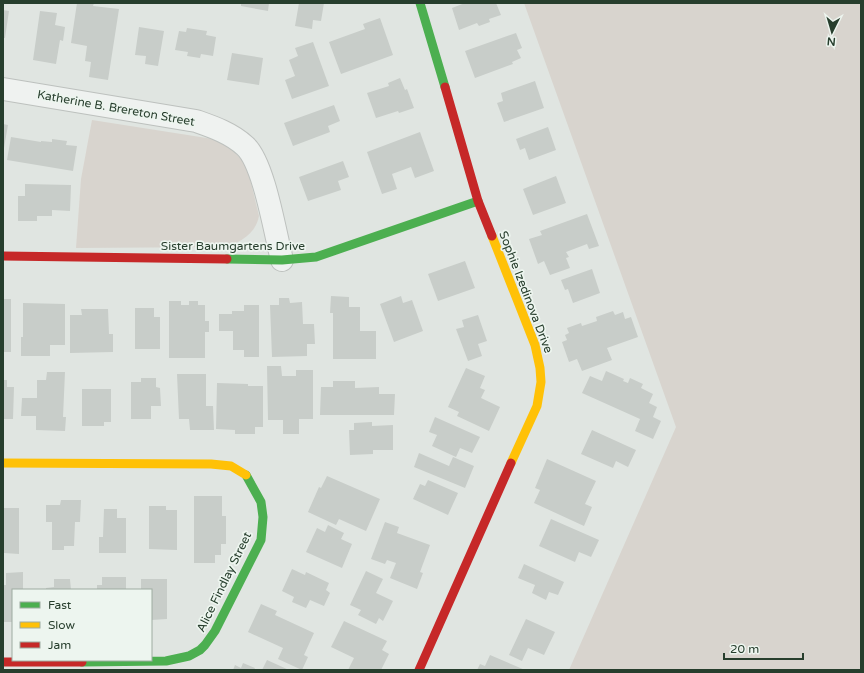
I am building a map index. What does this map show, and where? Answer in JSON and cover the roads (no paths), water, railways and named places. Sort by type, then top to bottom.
[{"type":"street","name":"Sophie Izedinova Drive","points":[[419,670],[537,406],[542,378],[535,345],[478,201],[420,3]]},
{"type":"street","name":"Katherine B. Brereton Street","points":[[3,88],[196,121],[222,130],[246,146],[261,172],[282,260]]},
{"type":"street","name":"Sister Baumgartens Drive","points":[[3,256],[282,260],[316,257],[478,201]]},
{"type":"street","name":"Alice Findlay Street","points":[[3,463],[211,464],[231,466],[246,475],[254,488],[261,502],[263,518],[261,540],[216,632],[206,645],[198,652],[184,658],[166,661],[3,662]]}]
